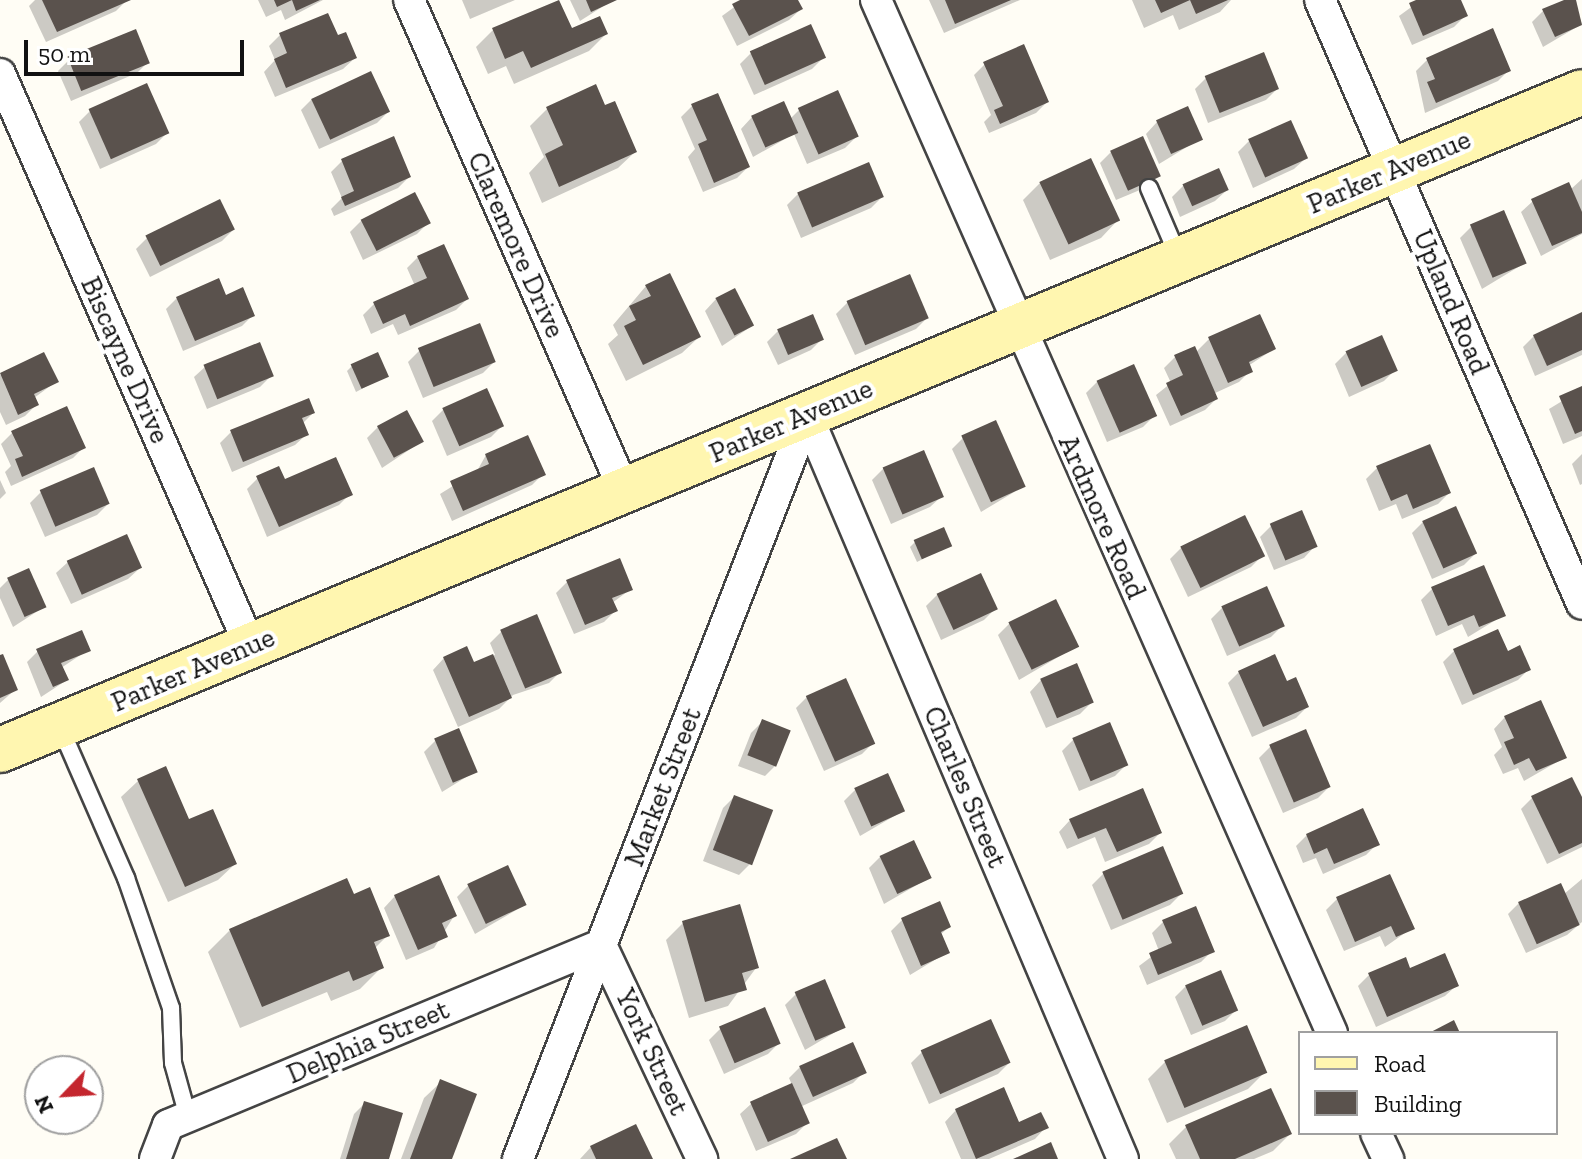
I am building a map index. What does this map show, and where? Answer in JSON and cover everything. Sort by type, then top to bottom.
[{"type":"street","name":"Claremore Drive","points":[[409,0],[624,490]]},
{"type":"street","name":"Ardmore Road","points":[[876,0],[1017,327],[1331,1031]]},
{"type":"street","name":"Upland Road","points":[[1320,0],[1582,604]]},
{"type":"street","name":"Biscayne Drive","points":[[0,74],[250,646]]},
{"type":"street","name":"Parker Avenue","points":[[0,750],[1582,92]]},
{"type":"street","name":"Market Street","points":[[518,1159],[807,415]]},
{"type":"street","name":"Charles Street","points":[[807,415],[1123,1159]]},
{"type":"street","name":"Delphia Street","points":[[155,1159],[168,1125],[601,945]]},
{"type":"street","name":"York Street","points":[[601,945],[702,1159]]},
{"type":"street","points":[[1377,1135],[1388,1159]]},
{"type":"lane","points":[[1149,188],[1180,259]]},
{"type":"lane","points":[[59,726],[126,878],[171,1008],[173,1063],[188,1117]]},
{"type":"building","points":[[42,0],[131,0],[57,32]]},
{"type":"building","points":[[274,0],[292,0],[277,7]]},
{"type":"building","points":[[292,0],[320,0],[296,11]]},
{"type":"building","points":[[559,0],[572,28],[600,16],[608,34],[531,68],[523,51],[505,59],[492,28]]},
{"type":"building","points":[[586,0],[617,0],[591,12]]},
{"type":"building","points":[[740,0],[798,0],[803,9],[749,36],[732,4]]},
{"type":"building","points":[[945,0],[1011,0],[955,24]]},
{"type":"building","points":[[1155,0],[1190,0],[1161,13]]},
{"type":"building","points":[[1190,0],[1228,0],[1196,14]]},
{"type":"building","points":[[1416,0],[1461,0],[1468,16],[1423,36],[1409,3]]},
{"type":"building","points":[[1564,0],[1576,0],[1582,25],[1555,37],[1542,9]]},
{"type":"building","points":[[328,13],[338,35],[346,32],[357,58],[286,88],[274,59],[287,53],[279,33]]},
{"type":"building","points":[[811,24],[826,58],[765,85],[750,51]]},
{"type":"building","points":[[1493,28],[1511,71],[1436,103],[1427,82],[1435,79],[1426,58]]},
{"type":"building","points":[[136,29],[150,63],[81,91],[67,57]]},
{"type":"building","points":[[1024,44],[1049,102],[1000,124],[994,110],[1003,106],[983,62]]},
{"type":"building","points":[[1264,52],[1279,89],[1220,113],[1205,76]]},
{"type":"building","points":[[371,71],[390,112],[330,140],[311,99]]},
{"type":"building","points":[[147,83],[169,133],[111,159],[89,109]]},
{"type":"building","points":[[596,84],[605,105],[615,101],[637,152],[559,187],[545,154],[563,145],[546,107]]},
{"type":"building","points":[[838,90],[859,137],[819,154],[798,108]]},
{"type":"building","points":[[718,93],[750,167],[714,183],[698,144],[707,140],[691,104]]},
{"type":"building","points":[[784,101],[798,133],[765,148],[751,116]]},
{"type":"building","points":[[1188,106],[1203,140],[1171,154],[1156,120]]},
{"type":"building","points":[[1291,120],[1308,158],[1265,177],[1248,139]]},
{"type":"building","points":[[394,136],[411,177],[345,206],[341,197],[354,191],[341,159]]},
{"type":"building","points":[[1143,136],[1161,176],[1128,191],[1110,151]]},
{"type":"building","points":[[1091,158],[1120,221],[1069,245],[1039,182]]},
{"type":"building","points":[[869,162],[884,197],[812,227],[797,192]]},
{"type":"building","points":[[1219,168],[1229,190],[1192,206],[1182,184]]},
{"type":"building","points":[[1569,182],[1582,212],[1582,233],[1552,246],[1531,199]]},
{"type":"building","points":[[415,192],[431,223],[377,251],[361,220]]},
{"type":"building","points":[[220,199],[235,230],[160,266],[145,235]]},
{"type":"building","points":[[1504,210],[1527,263],[1493,278],[1470,224]]},
{"type":"building","points":[[444,244],[469,299],[410,326],[405,314],[383,324],[373,302],[427,278],[417,256]]},
{"type":"building","points":[[670,273],[701,337],[643,365],[624,326],[636,320],[629,306],[651,296],[645,285]]},
{"type":"building","points":[[910,274],[929,318],[865,345],[846,301]]},
{"type":"building","points":[[219,278],[226,295],[243,287],[255,316],[195,341],[176,297]]},
{"type":"building","points":[[735,288],[754,325],[734,335],[715,298]]},
{"type":"building","points":[[1582,312],[1582,350],[1547,366],[1533,335]]},
{"type":"building","points":[[813,314],[824,340],[788,355],[777,329]]},
{"type":"building","points":[[1260,314],[1276,349],[1249,362],[1253,372],[1228,383],[1208,337]]},
{"type":"building","points":[[480,323],[496,362],[434,387],[418,348]]},
{"type":"building","points":[[1382,335],[1398,371],[1361,387],[1345,351]]},
{"type":"building","points":[[260,342],[274,376],[217,399],[203,365]]},
{"type":"building","points":[[1195,346],[1218,399],[1181,416],[1166,383],[1183,375],[1174,355]]},
{"type":"building","points":[[44,352],[59,382],[34,394],[39,405],[18,415],[0,373]]},
{"type":"building","points":[[378,352],[389,377],[362,389],[351,364]]},
{"type":"building","points":[[1134,364],[1157,416],[1120,433],[1097,381]]},
{"type":"building","points":[[1582,386],[1582,431],[1575,434],[1559,396]]},
{"type":"building","points":[[487,388],[504,426],[459,446],[442,408]]},
{"type":"building","points":[[309,398],[315,413],[302,418],[309,435],[243,462],[230,430]]},
{"type":"building","points":[[67,406],[86,448],[22,477],[15,459],[23,456],[11,431]]},
{"type":"building","points":[[407,410],[424,442],[394,458],[377,426]]},
{"type":"building","points":[[996,420],[1026,487],[991,502],[961,435]]},
{"type":"building","points":[[528,435],[546,475],[463,511],[450,481],[489,464],[485,454]]},
{"type":"building","points":[[1430,444],[1451,493],[1413,509],[1407,494],[1391,501],[1376,466]]},
{"type":"building","points":[[924,450],[944,497],[903,515],[883,468]]},
{"type":"building","points":[[336,457],[353,495],[279,527],[256,476],[279,466],[285,479]]},
{"type":"building","points":[[94,467],[110,504],[55,527],[40,490]]},
{"type":"building","points":[[1456,506],[1477,554],[1443,569],[1422,521]]},
{"type":"building","points":[[1302,510],[1318,547],[1285,560],[1270,524]]},
{"type":"building","points":[[1245,515],[1265,556],[1200,588],[1180,547]]},
{"type":"building","points":[[944,527],[952,546],[922,559],[914,540]]},
{"type":"building","points":[[127,534],[142,568],[82,595],[67,561]]},
{"type":"building","points":[[620,558],[633,590],[612,598],[618,611],[585,625],[566,580]]},
{"type":"building","points":[[1484,565],[1506,616],[1479,627],[1474,615],[1448,626],[1431,587]]},
{"type":"building","points":[[29,568],[46,607],[25,617],[7,578]]},
{"type":"building","points":[[981,573],[998,609],[953,630],[937,594]]},
{"type":"building","points":[[1267,586],[1285,626],[1239,647],[1221,606]]},
{"type":"building","points":[[1056,599],[1079,647],[1032,670],[1008,622]]},
{"type":"building","points":[[537,614],[562,673],[525,689],[500,630]]},
{"type":"building","points":[[1498,629],[1508,651],[1520,645],[1531,670],[1473,695],[1453,649]]},
{"type":"building","points":[[82,630],[91,651],[61,663],[69,680],[53,687],[36,649]]},
{"type":"building","points":[[467,646],[474,662],[493,654],[512,698],[469,717],[443,657]]},
{"type":"building","points":[[3,654],[18,690],[0,698],[0,655]]},
{"type":"building","points":[[1275,654],[1287,681],[1296,677],[1309,707],[1263,727],[1238,671]]},
{"type":"building","points":[[1077,663],[1094,703],[1057,718],[1040,679]]},
{"type":"building","points":[[846,678],[875,744],[835,762],[806,696]]},
{"type":"building","points":[[1541,700],[1567,758],[1536,771],[1529,758],[1514,765],[1504,742],[1514,738],[1504,716]]},
{"type":"building","points":[[762,719],[791,731],[776,767],[747,755]]},
{"type":"building","points":[[1110,722],[1128,765],[1091,781],[1072,738]]},
{"type":"building","points":[[459,728],[478,772],[453,783],[434,739]]},
{"type":"building","points":[[1306,729],[1331,787],[1294,803],[1269,745]]},
{"type":"building","points":[[166,766],[189,819],[213,809],[237,864],[185,887],[137,779]]},
{"type":"building","points":[[888,773],[905,811],[871,826],[854,788]]},
{"type":"building","points":[[1572,777],[1582,797],[1582,843],[1559,854],[1531,796]]},
{"type":"building","points":[[1143,788],[1162,833],[1117,852],[1106,828],[1078,839],[1069,819]]},
{"type":"building","points":[[734,795],[773,810],[752,865],[713,850]]},
{"type":"building","points":[[1363,808],[1380,845],[1334,864],[1327,848],[1314,854],[1306,834]]},
{"type":"building","points":[[914,840],[932,878],[897,894],[880,856]]},
{"type":"building","points":[[1163,846],[1183,894],[1123,920],[1102,872]]},
{"type":"building","points":[[508,865],[527,905],[486,924],[467,884]]},
{"type":"building","points":[[1390,874],[1415,929],[1396,937],[1391,926],[1355,942],[1336,897]]},
{"type":"building","points":[[439,875],[457,916],[442,923],[448,937],[418,950],[394,895]]},
{"type":"building","points":[[347,878],[354,894],[370,887],[390,936],[374,942],[384,968],[353,981],[349,971],[262,1007],[229,929]]},
{"type":"building","points":[[1561,883],[1580,925],[1537,944],[1518,902]]},
{"type":"building","points":[[940,901],[951,927],[941,932],[950,953],[921,966],[901,918]]},
{"type":"building","points":[[740,904],[759,968],[742,973],[747,990],[705,1002],[682,921]]},
{"type":"building","points":[[1196,906],[1215,952],[1158,975],[1149,953],[1172,943],[1162,920]]},
{"type":"building","points":[[1445,953],[1459,986],[1387,1017],[1368,973],[1406,957],[1410,968]]},
{"type":"building","points":[[1221,970],[1238,1011],[1202,1026],[1185,985]]},
{"type":"building","points":[[825,979],[846,1028],[815,1041],[795,992]]},
{"type":"building","points":[[765,1007],[781,1044],[735,1063],[719,1027]]},
{"type":"building","points":[[991,1019],[1011,1063],[940,1094],[921,1050]]},
{"type":"building","points":[[1454,1020],[1459,1031],[1433,1031]]},
{"type":"building","points":[[1247,1025],[1267,1073],[1184,1108],[1164,1060]]},
{"type":"building","points":[[853,1042],[867,1073],[813,1097],[799,1066]]},
{"type":"building","points":[[440,1079],[477,1094],[452,1159],[410,1159]]},
{"type":"building","points":[[792,1083],[810,1123],[768,1142],[750,1102]]},
{"type":"building","points":[[1004,1087],[1019,1122],[1041,1112],[1049,1128],[976,1159],[955,1109]]},
{"type":"building","points":[[1271,1088],[1292,1134],[1235,1159],[1200,1159],[1185,1125]]},
{"type":"building","points":[[364,1101],[403,1113],[389,1159],[346,1159]]},
{"type":"building","points":[[636,1124],[653,1159],[596,1159],[590,1146]]},
{"type":"building","points":[[837,1138],[847,1159],[790,1159]]},
{"type":"building","points":[[1051,1142],[1058,1159],[1013,1159]]}]
